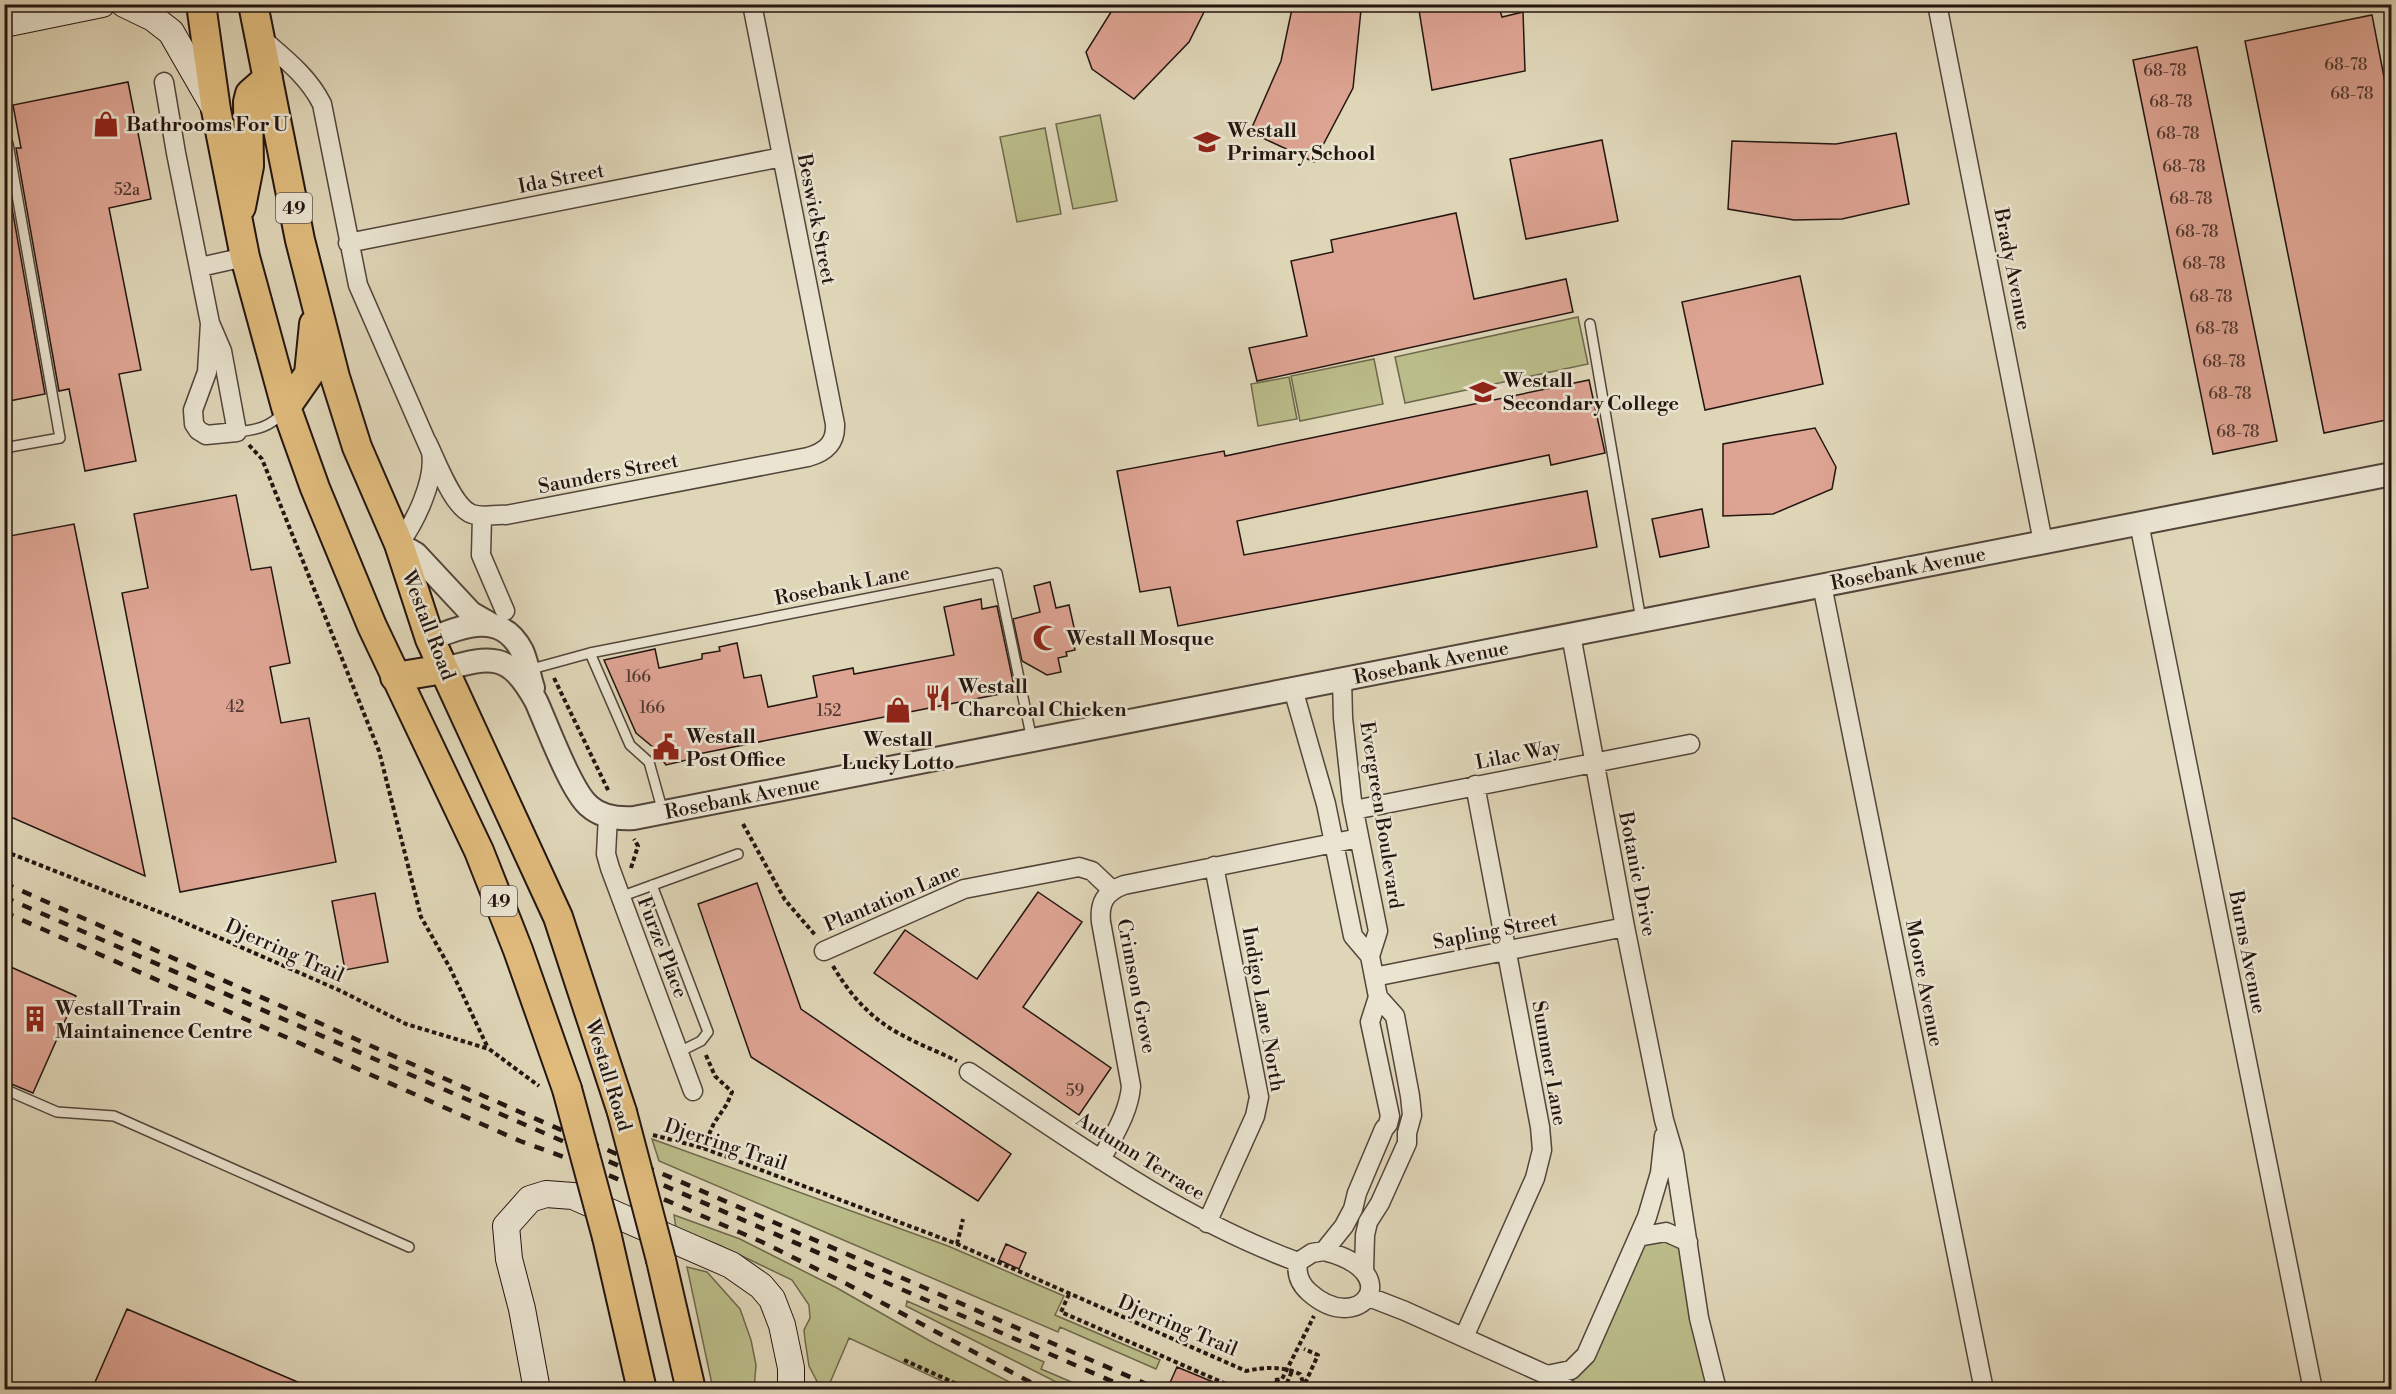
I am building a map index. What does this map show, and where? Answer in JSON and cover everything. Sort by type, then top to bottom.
[{"type":"main road","points":[[4,24],[102,4]]},
{"type":"main road","points":[[123,4],[153,18],[171,32],[216,110]]},
{"type":"main road","name":"49","points":[[201,4],[216,110],[245,257],[286,407],[336,543],[395,677],[479,851],[518,950],[554,1088],[607,1237],[642,1389]]},
{"type":"main road","name":"Westall Road","points":[[253,4],[300,240],[316,305],[357,447],[399,544],[430,639],[558,917],[622,1112],[661,1260],[691,1389]]},
{"type":"main road","points":[[238,221],[249,166],[248,102],[250,94],[268,78]]},
{"type":"main road","points":[[286,407],[309,374],[316,305]]},
{"type":"main road","points":[[395,677],[430,639]]},
{"type":"main road","points":[[395,677],[444,669]]},
{"type":"main road","points":[[537,1389],[522,1309],[509,1259],[506,1226],[530,1198],[546,1194],[573,1196],[715,1256],[761,1286],[772,1299],[782,1325],[791,1368],[791,1389]]},
{"type":"street","name":"Beswick Street","points":[[752,4],[835,424],[832,442]]},
{"type":"street","name":"Brady Avenue","points":[[1937,4],[2043,542]]},
{"type":"street","points":[[260,38],[304,76],[322,104],[358,285],[427,441],[457,502],[467,512],[489,515],[481,555],[500,619],[506,633],[515,641],[523,655],[536,701]]},
{"type":"street","points":[[164,82],[210,323],[209,360],[193,410],[194,424],[206,435],[237,432],[222,351],[210,323]]},
{"type":"street","name":"Ida Street","points":[[348,243],[782,157]]},
{"type":"street","points":[[200,267],[245,257]]},
{"type":"street","points":[[427,441],[432,462],[430,479],[414,518],[399,544],[416,554],[471,613],[500,619]]},
{"type":"street","name":"Saunders Street","points":[[489,515],[506,515],[808,457],[822,452],[832,442]]},
{"type":"street","name":"Rosebank Avenue","points":[[608,816],[626,819],[663,812],[2391,474]]},
{"type":"street","name":"Burns Avenue","points":[[2139,523],[2313,1389]]},
{"type":"street","name":"Moore Avenue","points":[[1822,585],[1984,1389]]},
{"type":"street","points":[[430,639],[470,625],[500,619]]},
{"type":"street","name":"Botanic Drive","points":[[1571,635],[1625,927],[1664,1120],[1674,1154],[1699,1318],[1717,1389]]},
{"type":"street","points":[[444,669],[481,659],[497,661],[522,678],[536,701],[580,795],[595,811],[608,816]]},
{"type":"street","name":"Evergreen Boulevard","points":[[1324,1251],[1344,1226],[1353,1209],[1357,1193],[1389,1121],[1370,1022],[1378,997],[1370,956],[1378,931],[1354,810],[1343,718],[1342,680]]},
{"type":"street","name":"Evergreen Boulevard","points":[[1293,689],[1335,843],[1353,936],[1370,956]]},
{"type":"street","name":"Lilac Way","points":[[1354,810],[1690,744]]},
{"type":"street","name":"Summer Lane","points":[[1464,1336],[1535,1178],[1542,1150],[1540,1128],[1475,785]]},
{"type":"street","name":"Furze Place","points":[[608,816],[607,861],[693,1091]]},
{"type":"street","points":[[1112,890],[1124,885],[1214,866],[1359,838]]},
{"type":"street","name":"Indigo Lane North","points":[[1207,1223],[1256,1116],[1259,1097],[1214,866]]},
{"type":"street","name":"Plantation Lane","points":[[824,951],[976,885],[1078,867],[1092,872],[1112,890]]},
{"type":"street","name":"Crimson Grove","points":[[1101,1160],[1128,1106],[1131,1086],[1101,922],[1102,904],[1112,890]]},
{"type":"street","name":"Sapling Street","points":[[1374,977],[1625,927]]},
{"type":"street","name":"Evergreen Boulevard","points":[[1364,1271],[1365,1235],[1368,1222],[1380,1203],[1407,1143],[1412,1115],[1395,1016],[1378,997]]},
{"type":"street","name":"Autumn Terrace","points":[[969,1072],[1101,1160],[1207,1223],[1259,1248],[1298,1262]]},
{"type":"street","name":"Botanic Drive","points":[[1547,1375],[1571,1370],[1582,1361],[1647,1217],[1660,1173],[1664,1120]]},
{"type":"street","points":[[1638,1237],[1666,1233],[1688,1242]]},
{"type":"street","points":[[1324,1251],[1343,1256],[1364,1271],[1371,1288],[1369,1298],[1356,1306],[1345,1308],[1322,1301],[1299,1280],[1298,1262],[1312,1252],[1324,1251]]},
{"type":"street","points":[[1369,1298],[1464,1336],[1547,1375],[1569,1389]]},
{"type":"lane","points":[[4,137],[8,144],[60,438],[4,448]]},
{"type":"lane","points":[[1590,324],[1641,620]]},
{"type":"lane","points":[[237,432],[265,427],[276,420],[286,407]]},
{"type":"lane","name":"Rosebank Lane","points":[[528,670],[590,653],[997,573],[1032,740]]},
{"type":"lane","points":[[590,653],[630,745],[649,762],[663,812]]},
{"type":"lane","points":[[620,897],[738,854]]},
{"type":"lane","points":[[652,885],[708,1032],[701,1041],[678,1052]]},
{"type":"lane","points":[[4,1089],[57,1112],[114,1116],[409,1247]]},
{"type":"path","points":[[237,432],[262,459],[379,751],[421,917],[450,968],[489,1048]]},
{"type":"path","name":"Djerring Trail","points":[[4,851],[172,917],[341,991],[406,1024],[489,1048],[554,1088]]},
{"type":"path","name":"Djerring Trail","points":[[650,1134],[703,1148],[957,1244],[1246,1371],[1263,1368],[1292,1371]]},
{"type":"path","points":[[957,1244],[963,1219]]},
{"type":"path","points":[[1069,1294],[1061,1312],[1240,1389]]},
{"type":"path","points":[[1286,1389],[1275,1380],[1282,1379],[1322,1301]]},
{"type":"path","points":[[1298,1347],[1318,1355],[1303,1389]]},
{"type":"path","points":[[904,1360],[970,1389]]},
{"type":"path","points":[[1286,1389],[1292,1371],[1300,1374],[1303,1389]]},
{"type":"path","points":[[1286,1389],[1289,1384],[1303,1389]]},
{"type":"green space","points":[[1100,115],[1117,201],[1073,209],[1056,124]]},
{"type":"green space","points":[[1045,128],[1061,214],[1017,222],[1000,137]]},
{"type":"green space","points":[[1578,317],[1588,364],[1405,403],[1395,357]]},
{"type":"green space","points":[[1374,359],[1383,404],[1300,421],[1291,376]]},
{"type":"green space","points":[[1289,377],[1297,419],[1258,426],[1251,384]]},
{"type":"green space","points":[[652,1139],[948,1246],[1064,1296],[1055,1315],[1160,1360],[1156,1369],[1060,1327],[1058,1332],[659,1161]]},
{"type":"green space","points":[[674,1215],[740,1239],[837,1288],[930,1341],[1023,1389],[954,1389],[955,1387],[849,1338],[829,1385],[839,1389],[821,1389],[809,1366],[805,1340],[804,1330],[810,1318],[809,1305],[792,1280],[719,1245],[676,1228]]},
{"type":"green space","points":[[1664,1239],[1679,1247],[1683,1252],[1712,1389],[1581,1389],[1570,1385],[1567,1377],[1642,1245]]},
{"type":"green space","points":[[687,1267],[707,1272],[740,1309],[751,1340],[756,1365],[754,1389],[713,1389]]},
{"type":"green space","points":[[907,1301],[1044,1362],[1041,1369],[1088,1389],[1070,1389],[906,1306]]},
{"type":"building","points":[[1116,4],[1208,4],[1189,42],[1134,99],[1092,69],[1086,52]]},
{"type":"building","points":[[1293,4],[1343,4],[1361,10],[1353,88],[1314,162],[1250,132],[1281,61]]},
{"type":"building","points":[[1418,4],[1498,4],[1502,17],[1523,12],[1525,71],[1432,90]]},
{"type":"building","points":[[2372,15],[2391,113],[2391,419],[2324,433],[2245,41]]},
{"type":"building","points":[[2197,47],[2277,441],[2213,454],[2133,60]]},
{"type":"building","points":[[128,82],[151,199],[109,208],[141,370],[119,374],[136,461],[85,471],[69,389],[59,391],[16,148],[21,148],[13,105]]},
{"type":"building","points":[[1896,133],[1909,204],[1842,219],[1794,220],[1728,209],[1732,141],[1836,144]]},
{"type":"building","points":[[1602,140],[1618,221],[1526,239],[1510,159]]},
{"type":"building","points":[[4,163],[45,394],[4,402]]},
{"type":"building","points":[[1456,213],[1474,299],[1566,279],[1573,312],[1257,381],[1249,348],[1307,336],[1291,261],[1333,252],[1331,240]]},
{"type":"building","points":[[1800,276],[1823,384],[1705,410],[1682,302]]},
{"type":"building","points":[[1589,380],[1605,453],[1551,465],[1549,455],[1237,521],[1244,555],[1587,491],[1597,547],[1178,626],[1170,587],[1140,592],[1117,471],[1224,451],[1225,456]]},
{"type":"building","points":[[1815,428],[1836,467],[1832,489],[1773,514],[1723,516],[1723,444]]},
{"type":"building","points":[[236,495],[251,570],[271,567],[290,663],[270,667],[281,723],[309,718],[336,862],[180,892],[122,593],[148,588],[134,514]]},
{"type":"building","points":[[1702,509],[1709,547],[1660,557],[1652,519]]},
{"type":"building","points":[[74,524],[145,876],[4,814],[4,537]]},
{"type":"building","points":[[1050,582],[1056,608],[1069,605],[1078,645],[1074,645],[1075,650],[1066,652],[1067,656],[1058,658],[1061,672],[1047,675],[1022,661],[1013,619],[1040,612],[1034,586]]},
{"type":"building","points":[[981,599],[982,609],[997,606],[1014,686],[1010,692],[698,754],[699,757],[666,765],[654,748],[636,733],[604,660],[655,649],[659,668],[702,659],[702,654],[720,651],[719,647],[737,643],[744,678],[761,675],[768,707],[817,697],[813,676],[853,668],[854,674],[954,655],[944,607]]},
{"type":"building","points":[[757,883],[801,1009],[1011,1154],[978,1201],[751,1057],[698,904]]},
{"type":"building","points":[[1038,892],[1082,922],[1023,1007],[1111,1068],[1079,1115],[874,973],[905,930],[977,979]]},
{"type":"building","points":[[375,893],[388,962],[345,970],[332,901]]},
{"type":"building","name":"Westall Train Maintainence Centre","points":[[4,964],[76,996],[33,1093],[4,1081]]},
{"type":"building","points":[[1006,1244],[1026,1253],[1019,1269],[999,1260]]},
{"type":"building","points":[[127,1309],[314,1389],[92,1389]]},
{"type":"building","points":[[1177,1367],[1230,1389],[1178,1389],[1169,1385]]},
{"type":"railway","points":[[4,883],[520,1112],[1160,1390]]},
{"type":"railway","points":[[4,897],[1132,1390]]},
{"type":"railway","points":[[4,912],[520,1141],[583,1164],[762,1242],[845,1283],[1045,1390]]},
{"type":"place","name":"Bathrooms For U","points":[[106,124]]},
{"type":"place","name":"Westall Primary School","points":[[1207,142]]},
{"type":"place","name":"Westall Secondary College","points":[[1483,392]]},
{"type":"place","name":"Westall Mosque","points":[[1046,638]]},
{"type":"place","name":"Westall Charcoal Chicken","points":[[938,698]]},
{"type":"place","name":"Westall Lucky Lotto","points":[[898,710]]},
{"type":"place","name":"Westall Post Office","points":[[666,747]]},
{"type":"place","name":"Westall Train Maintainence Centre","points":[[35,1019]]}]
